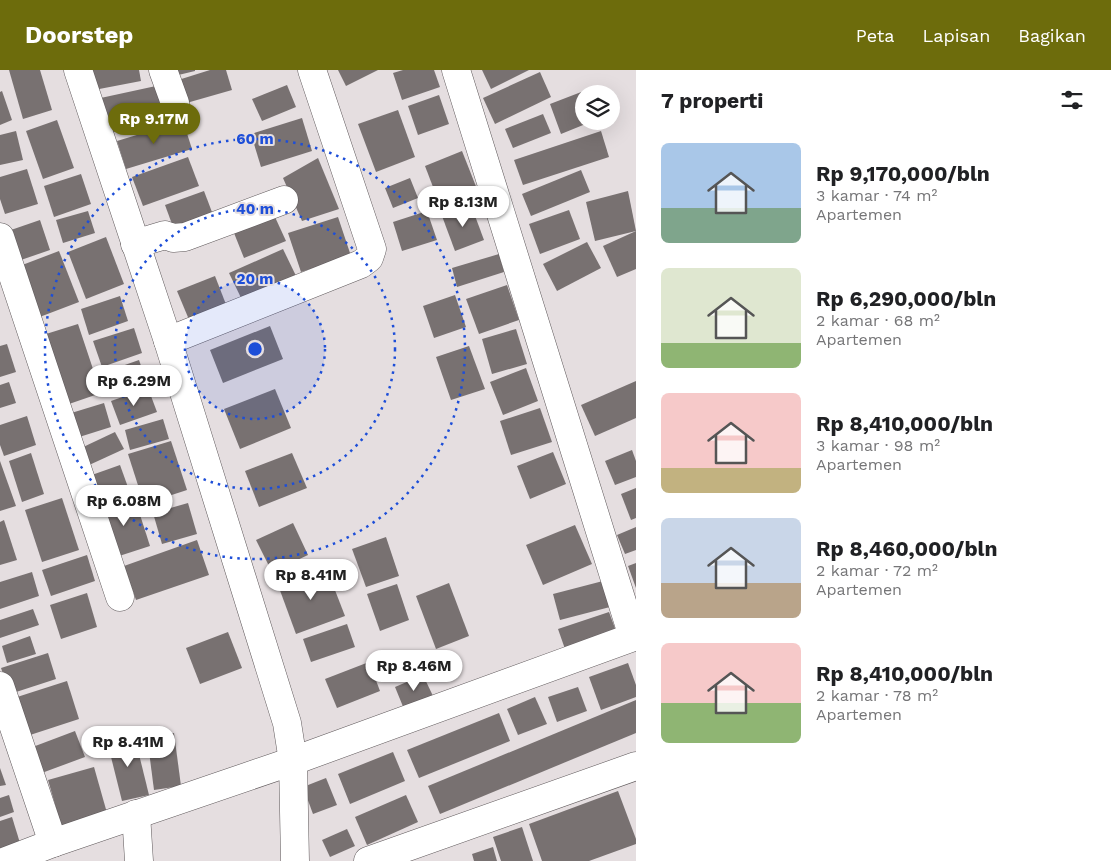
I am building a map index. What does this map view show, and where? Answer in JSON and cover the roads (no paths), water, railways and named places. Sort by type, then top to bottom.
[{"type":"street","points":[[78,70],[168,341],[287,723],[293,761],[295,861]]},
{"type":"street","points":[[163,70],[175,103]]},
{"type":"street","points":[[168,341],[361,264],[369,258],[372,249],[312,70]]},
{"type":"street","points":[[6,861],[136,814],[293,761],[634,637],[456,70]]},
{"type":"street","points":[[135,244],[165,235],[173,238],[186,237],[284,200]]},
{"type":"street","points":[[0,237],[120,597]]},
{"type":"street","points":[[0,686],[53,843]]},
{"type":"street","points":[[368,861],[636,766]]},
{"type":"street","points":[[136,814],[139,861]]}]
